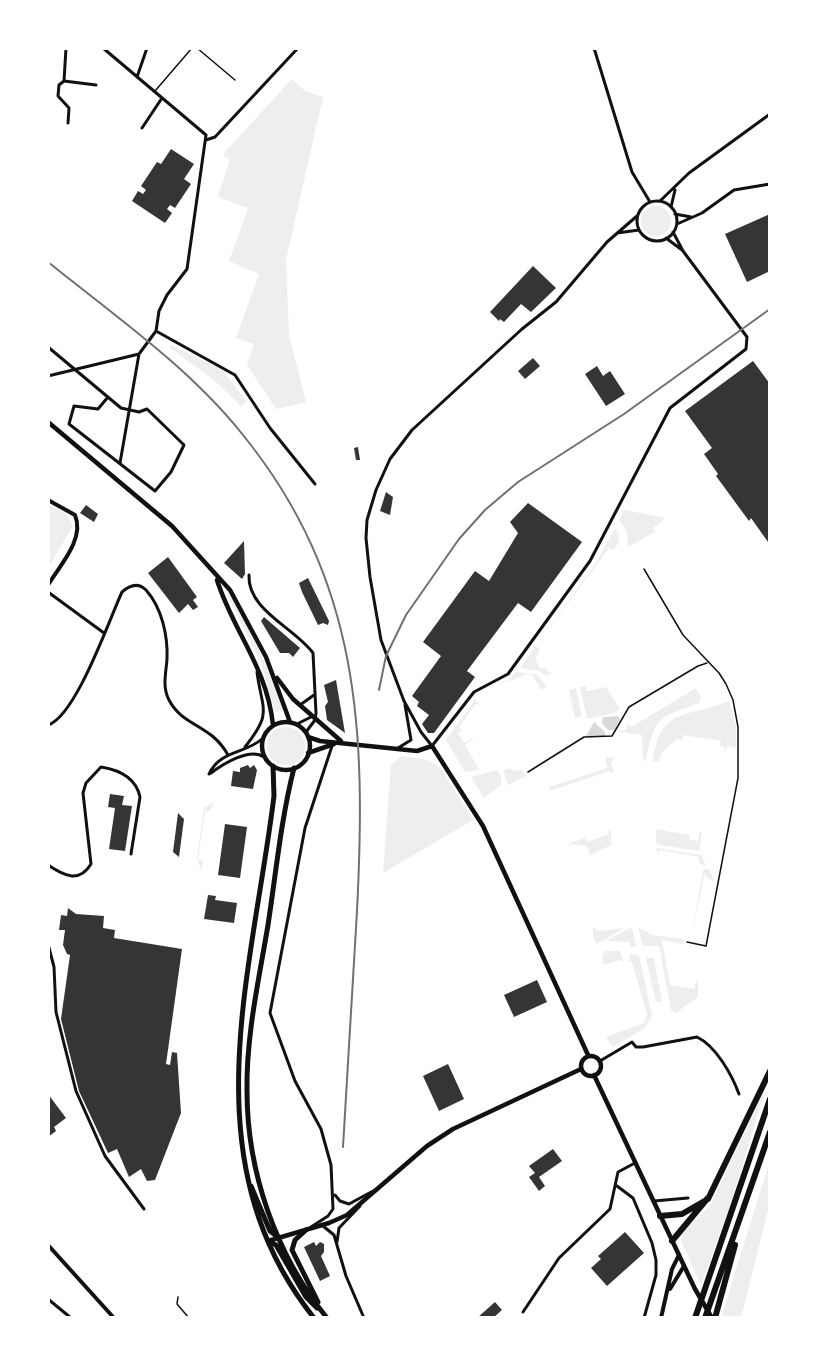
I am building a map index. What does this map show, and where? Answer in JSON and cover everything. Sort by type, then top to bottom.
[{"type":"highway","points":[[672,1241],[679,1230],[704,1207],[770,1071]]},
{"type":"highway","points":[[695,1318],[770,1099]]},
{"type":"highway","points":[[713,1318],[739,1227],[770,1132]]},
{"type":"highway","points":[[660,1216],[682,1214],[708,1199]]},
{"type":"highway","points":[[705,1318],[739,1227]]},
{"type":"main road","points":[[48,422],[172,526],[216,578],[230,590],[279,682],[300,705],[315,716],[332,735],[343,742]]},
{"type":"main road","points":[[216,578],[222,596],[256,662],[273,724]]},
{"type":"main road","points":[[266,657],[291,722]]},
{"type":"main road","points":[[294,768],[280,769],[264,757],[262,738],[273,724],[291,722],[297,724],[307,735],[343,742],[395,749],[405,747],[419,751],[432,746],[483,826],[588,1055]]},
{"type":"main road","points":[[307,735],[308,753]]},
{"type":"main road","points":[[327,1318],[279,1238],[254,1164],[247,1110],[247,1075],[275,877],[294,768],[308,753],[343,742]]},
{"type":"main road","points":[[273,766],[274,796],[238,1055],[238,1121],[248,1180],[268,1241],[296,1294],[314,1318]]},
{"type":"main road","points":[[588,1055],[595,1056],[600,1061],[600,1069],[594,1075],[585,1074],[581,1069],[582,1060],[588,1055]]},
{"type":"main road","points":[[268,1241],[321,1226],[347,1215],[427,1146],[453,1130],[581,1069]]},
{"type":"main road","points":[[594,1075],[684,1266],[713,1318]]},
{"type":"main road","points":[[248,1180],[270,1231],[279,1238]]},
{"type":"main road","points":[[307,1230],[295,1240],[292,1250],[320,1309]]},
{"type":"main road","points":[[268,1241],[276,1245],[306,1296],[320,1309]]},
{"type":"street","points":[[64,81],[66,48]]},
{"type":"street","points":[[48,376],[139,354],[143,351],[155,332],[163,303],[187,269],[206,135],[103,48]]},
{"type":"street","points":[[137,77],[147,48]]},
{"type":"street","points":[[206,140],[215,137],[298,48]]},
{"type":"street","points":[[594,48],[629,162],[650,202]]},
{"type":"street","points":[[68,123],[69,108],[58,96],[59,85],[64,81],[96,85]]},
{"type":"street","points":[[142,128],[162,98]]},
{"type":"street","points":[[673,232],[683,251],[742,329],[747,343],[742,354],[670,408],[590,561],[508,674],[474,692],[432,746],[421,732],[405,701],[383,648],[367,559],[367,520],[384,472],[412,430],[522,329],[556,302],[615,234],[637,216],[645,205],[660,201],[675,189],[688,173],[770,114]]},
{"type":"street","points":[[676,224],[693,217],[734,190],[770,184]]},
{"type":"street","points":[[671,207],[675,189]]},
{"type":"street","points":[[637,216],[639,230],[648,239],[666,238],[673,232],[676,224],[675,214],[671,207],[660,201]]},
{"type":"street","points":[[675,214],[693,217]]},
{"type":"street","points":[[615,234],[639,230]]},
{"type":"street","points":[[666,238],[683,251]]},
{"type":"street","points":[[155,332],[235,375],[270,428],[315,484]]},
{"type":"street","points":[[48,347],[75,370],[108,397],[121,408],[139,412],[147,409],[184,445],[171,472],[155,491],[69,424],[75,406],[98,409],[108,397]]},
{"type":"street","points":[[120,463],[139,354]]},
{"type":"street","points":[[48,500],[75,514],[79,528],[76,538],[48,585]]},
{"type":"street","points":[[249,575],[248,584],[260,604],[314,653],[315,716],[307,735]]},
{"type":"street","points":[[48,725],[57,722],[86,679],[122,592],[132,585],[138,585],[149,594],[159,612],[166,634],[165,687],[169,702],[184,719],[214,735],[228,755]]},
{"type":"street","points":[[48,592],[104,633]]},
{"type":"street","points":[[245,747],[265,713],[256,662]]},
{"type":"street","points":[[300,705],[314,695]]},
{"type":"street","points":[[405,701],[412,734],[405,747]]},
{"type":"street","points":[[297,724],[315,716]]},
{"type":"street","points":[[262,738],[214,764],[209,774],[221,766],[253,753],[264,757]]},
{"type":"street","points":[[307,1230],[331,1213],[334,1193],[331,1165],[321,1129],[295,1082],[270,1013],[305,828],[333,744]]},
{"type":"street","points":[[48,865],[67,876],[75,877],[83,874],[91,864],[83,793],[86,783],[101,767],[121,772],[138,789],[140,797],[131,854]]},
{"type":"street","points":[[48,944],[54,967],[56,1012],[76,1091],[105,1156],[144,1209]]},
{"type":"street","points":[[600,1061],[632,1042],[636,1047],[643,1047],[697,1037],[704,1040],[728,1071],[739,1094]]},
{"type":"street","points":[[523,1312],[559,1258],[610,1209],[617,1186],[618,1172],[635,1163]]},
{"type":"street","points":[[617,1186],[633,1198],[652,1243],[656,1260],[656,1275],[644,1318]]},
{"type":"street","points":[[334,1193],[340,1201],[349,1204],[377,1189]]},
{"type":"street","points":[[653,1202],[688,1198]]},
{"type":"street","points":[[337,1243],[339,1228],[363,1202]]},
{"type":"street","points":[[321,1226],[332,1231],[346,1276],[364,1318]]},
{"type":"street","points":[[48,1245],[114,1318]]},
{"type":"street","points":[[661,1318],[672,1269],[679,1255]]},
{"type":"street","points":[[668,1292],[684,1266]]},
{"type":"street","points":[[48,1299],[71,1318]]},
{"type":"lane","points":[[154,92],[192,48]]},
{"type":"lane","points":[[197,48],[235,80]]},
{"type":"lane","points":[[178,1297],[177,1305],[189,1318]]},
{"type":"path","points":[[644,569],[683,635],[719,673],[733,700],[738,727],[740,755],[738,778],[706,946],[687,942]]},
{"type":"path","points":[[528,772],[584,737],[612,736],[629,706],[698,666],[708,663]]},
{"type":"shaded area","points":[[292,79],[305,91],[323,97],[286,260],[289,335],[306,402],[276,409],[247,365],[254,344],[236,338],[259,274],[229,261],[248,208],[218,197],[230,159],[223,156],[225,152]]},
{"type":"shaded area","points":[[656,206],[667,210],[671,221],[667,232],[656,236],[645,232],[641,221],[645,210]]},
{"type":"shaded area","points":[[171,345],[221,369],[247,401],[241,406],[215,381],[169,347]]},
{"type":"shaded area","points":[[48,505],[66,513],[73,526],[51,563],[48,561]]},
{"type":"shaded area","points":[[624,510],[666,518],[653,528],[655,532],[628,547],[627,532],[619,520]]},
{"type":"shaded area","points":[[615,528],[619,534],[619,542],[613,551],[609,548],[536,646],[540,650],[535,659],[541,669],[545,667],[549,673],[552,671],[551,674],[546,676],[539,671],[520,668],[596,563]]},
{"type":"shaded area","points":[[226,593],[240,611],[249,628],[267,667],[283,711],[275,712],[261,663]]},
{"type":"shaded area","points":[[516,672],[537,675],[547,686],[541,690],[533,676],[527,674],[494,687],[508,680]]},
{"type":"shaded area","points":[[586,686],[587,691],[606,687],[620,709],[614,713],[587,719],[580,687]]},
{"type":"shaded area","points":[[576,688],[582,717],[575,718],[569,690]]},
{"type":"shaded area","points":[[696,688],[701,697],[699,703],[661,720],[652,734],[646,760],[643,761],[642,735],[617,731],[626,730],[628,723],[631,727]]},
{"type":"shaded area","points":[[475,700],[480,705],[476,704],[459,727],[462,730],[458,733],[464,743],[478,735],[465,745],[479,769],[465,772],[446,740]]},
{"type":"shaded area","points":[[729,701],[736,726],[736,748],[727,746],[723,757],[725,747],[720,746],[721,741],[683,735],[682,740],[677,739],[662,752],[659,762],[653,762],[656,744],[669,723],[678,717]]},
{"type":"shaded area","points":[[618,716],[620,719],[614,730],[608,730],[602,723],[603,717]]},
{"type":"shaded area","points":[[594,722],[605,732],[605,736],[586,736]]},
{"type":"shaded area","points":[[286,727],[299,733],[305,746],[299,759],[286,765],[273,759],[267,746],[273,733]]},
{"type":"shaded area","points":[[401,756],[425,759],[440,767],[473,820],[383,873],[391,765]]},
{"type":"shaded area","points":[[605,757],[614,758],[611,764],[614,772],[610,771],[549,791],[550,787],[607,768]]},
{"type":"shaded area","points":[[509,768],[515,771],[522,770],[526,776],[508,785],[503,771]]},
{"type":"shaded area","points":[[497,770],[501,776],[501,785],[484,798],[471,777]]},
{"type":"shaded area","points":[[214,802],[210,811],[205,811],[198,859],[203,861],[201,871],[197,858],[204,807]]},
{"type":"shaded area","points":[[611,829],[611,845],[590,855],[587,846],[567,844],[585,838],[587,842],[609,834],[608,830]]},
{"type":"shaded area","points":[[656,829],[690,835],[689,840],[698,841],[700,832],[702,833],[699,851],[656,843]]},
{"type":"shaded area","points":[[656,848],[701,855],[706,866],[699,863],[699,857],[660,850],[658,855]]},
{"type":"shaded area","points":[[703,869],[710,870],[714,882],[704,875],[691,940]]},
{"type":"shaded area","points":[[593,927],[599,931],[625,928],[597,944],[593,938]]},
{"type":"shaded area","points":[[632,927],[636,946],[630,947],[630,942],[605,941]]},
{"type":"shaded area","points":[[638,927],[652,935],[684,939],[683,944],[662,940],[670,985],[694,989],[698,981],[698,997],[676,1013],[671,1010],[659,946],[643,946]]},
{"type":"shaded area","points":[[605,951],[620,951],[624,964],[621,960],[604,965],[602,956]]},
{"type":"shaded area","points":[[630,954],[639,955],[652,1016],[645,1028],[613,1047],[606,1037],[644,1023],[647,1015],[632,962],[629,962]]},
{"type":"shaded area","points":[[646,958],[654,958],[662,1002],[656,1002]]},
{"type":"shaded area","points":[[767,1085],[729,1208],[701,1285],[681,1241],[682,1232],[710,1206]]},
{"type":"shaded area","points":[[770,1160],[770,1202],[741,1318],[721,1318]]},
{"type":"building","points":[[171,149],[194,164],[184,179],[191,184],[175,208],[170,205],[167,209],[172,213],[165,223],[132,201],[138,191],[143,194],[146,190],[141,186],[157,162],[161,164]]},
{"type":"building","points":[[770,214],[770,271],[747,282],[725,234]]},
{"type":"building","points":[[533,266],[556,288],[531,312],[521,304],[504,322],[500,319],[499,321],[490,312]]},
{"type":"building","points":[[533,358],[540,366],[525,379],[518,371]]},
{"type":"building","points":[[753,361],[770,384],[768,542],[751,518],[749,521],[716,476],[718,474],[704,454],[712,448],[685,411]]},
{"type":"building","points":[[597,366],[603,376],[610,371],[625,394],[606,406],[585,374]]},
{"type":"building","points":[[358,447],[360,460],[356,460],[354,448]]},
{"type":"building","points":[[386,492],[393,497],[390,515],[380,511]]},
{"type":"building","points":[[528,503],[582,542],[531,612],[518,603],[467,671],[475,677],[434,733],[428,733],[422,724],[429,715],[417,706],[419,702],[412,696],[441,656],[423,642],[475,571],[489,581],[518,533],[510,522]]},
{"type":"building","points":[[86,505],[98,514],[94,522],[80,513]]},
{"type":"building","points":[[244,541],[245,574],[242,579],[224,563]]},
{"type":"building","points":[[168,557],[197,597],[193,600],[198,607],[193,610],[188,604],[179,613],[148,573]]},
{"type":"building","points":[[308,578],[329,621],[328,625],[323,623],[318,625],[302,592],[299,583]]},
{"type":"building","points":[[264,617],[300,648],[293,657],[289,653],[280,653],[261,621]]},
{"type":"building","points":[[336,680],[345,733],[327,720],[325,706],[328,702],[324,685]]},
{"type":"building","points":[[248,765],[250,768],[254,765],[257,770],[253,789],[231,786],[233,771],[240,772],[240,768]]},
{"type":"building","points":[[110,794],[124,796],[122,805],[132,806],[125,851],[109,849],[115,808],[108,807]]},
{"type":"building","points":[[178,813],[184,819],[179,857],[173,852]]},
{"type":"building","points":[[225,824],[247,827],[240,878],[218,875]]},
{"type":"building","points":[[208,895],[216,896],[215,900],[237,903],[234,923],[204,919]]},
{"type":"building","points":[[68,908],[76,914],[104,916],[103,928],[115,930],[114,938],[182,949],[166,1064],[170,1065],[172,1052],[177,1053],[181,1113],[155,1180],[147,1181],[141,1169],[129,1177],[117,1149],[108,1153],[79,1091],[61,1019],[70,955],[67,954],[63,945],[65,930],[59,930],[61,915],[67,916]]},
{"type":"building","points":[[537,980],[547,1002],[514,1017],[504,995]]},
{"type":"building","points":[[448,1064],[464,1099],[439,1111],[423,1076]]},
{"type":"building","points":[[48,1094],[66,1118],[54,1127],[56,1131],[48,1137]]},
{"type":"building","points":[[553,1149],[562,1161],[539,1177],[545,1186],[539,1191],[529,1177],[535,1173],[529,1166]]},
{"type":"building","points":[[625,1232],[644,1253],[607,1286],[591,1268],[601,1259],[598,1256]]},
{"type":"building","points":[[314,1242],[316,1246],[320,1242],[324,1244],[324,1252],[321,1256],[330,1276],[320,1281],[304,1247]]},
{"type":"building","points":[[495,1302],[502,1310],[493,1318],[477,1318]]},
{"type":"railway","points":[[48,262],[175,365],[222,410],[243,435],[282,490],[312,546],[333,603],[348,661],[356,720],[360,782],[357,911],[343,1147]]},
{"type":"railway","points":[[379,690],[386,656],[406,615],[459,539],[485,510],[518,482],[624,414],[770,309]]}]
